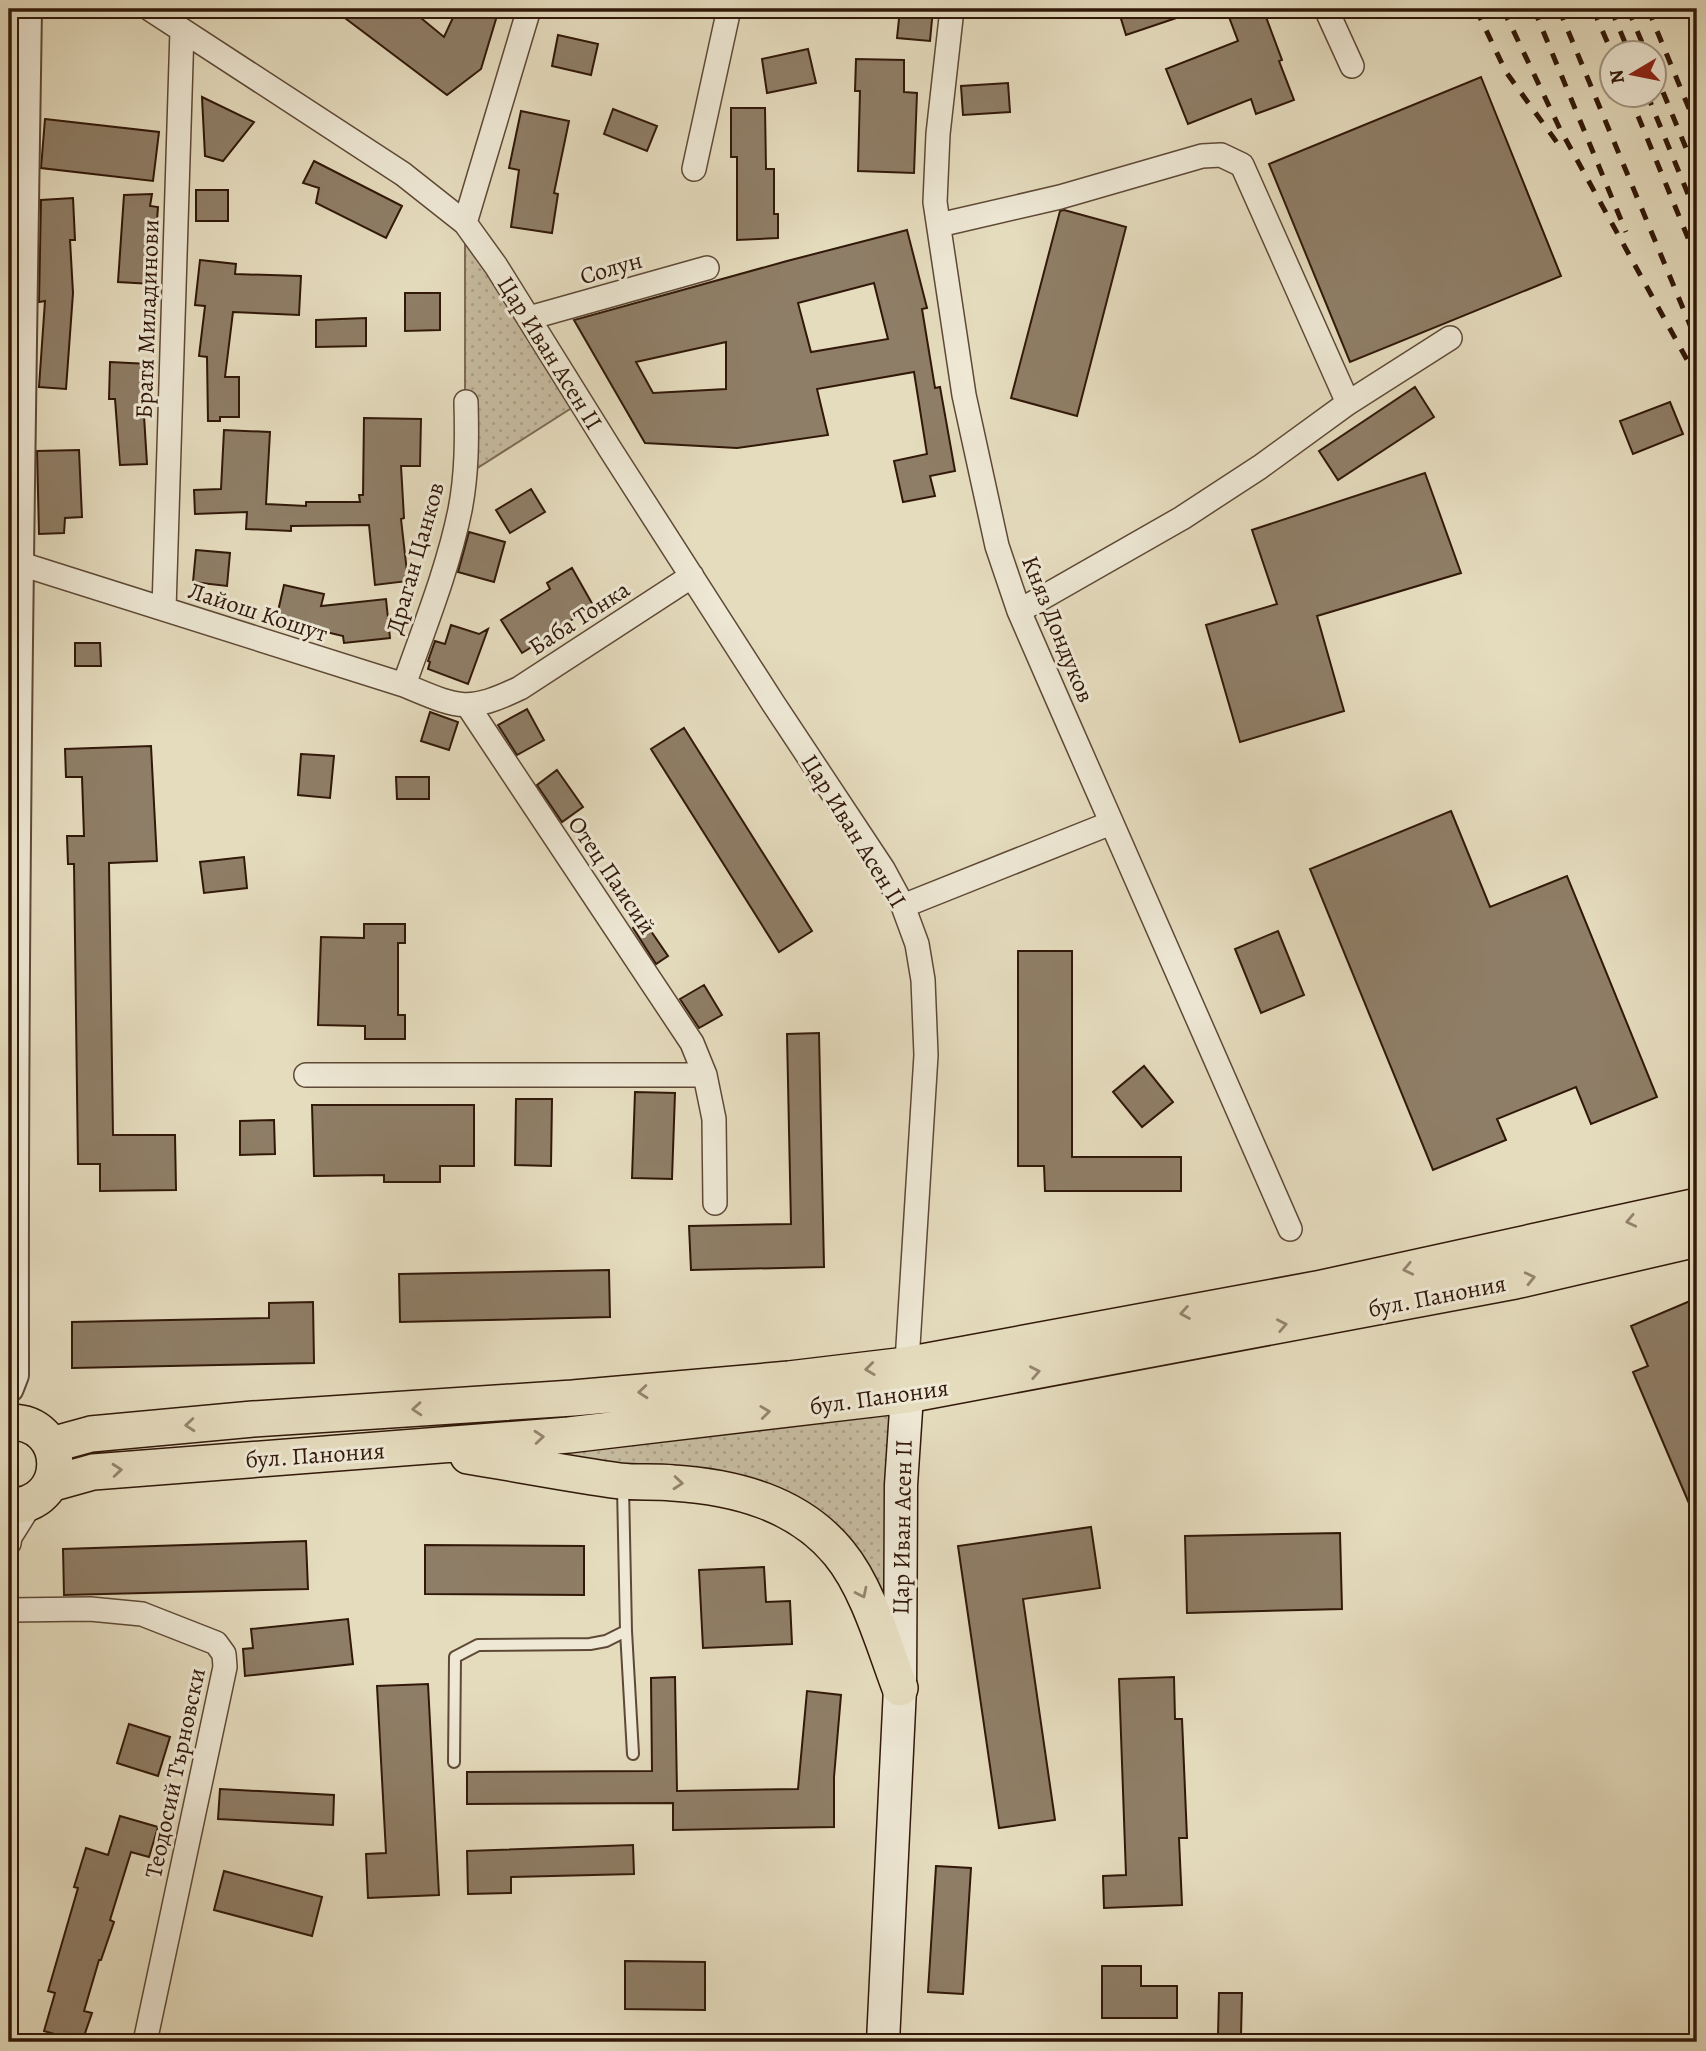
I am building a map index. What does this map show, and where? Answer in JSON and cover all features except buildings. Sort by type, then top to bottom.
[{"type":"main road","name":"бул. Панония","points":[[964,1370],[1697,1206]]},
{"type":"main road","name":"бул. Панония","points":[[20,1518],[93,1472],[569,1435],[1515,1281],[1697,1239]]},
{"type":"main road","name":"бул. Панония","points":[[30,1431],[90,1434],[253,1419],[573,1398],[789,1379],[906,1380]]},
{"type":"main road","name":"Цар Иван Асен II","points":[[883,2042],[900,1688],[901,1485],[906,1380]]},
{"type":"main road","name":"бул. Панония","points":[[20,1518],[55,1471],[55,1457],[30,1431]]},
{"type":"main road","points":[[416,1448],[623,1481],[674,1483],[733,1491],[783,1508],[815,1528],[840,1554],[859,1586],[900,1688]]},
{"type":"street","points":[[27,9],[14,560],[11,1382],[30,1431]]},
{"type":"street","name":"Цар Иван Асен II","points":[[150,9],[403,174],[465,223],[529,318],[773,703],[883,869],[903,906],[917,944],[923,980],[926,1055],[906,1380]]},
{"type":"street","points":[[465,223],[529,9]]},
{"type":"street","points":[[694,169],[729,9]]},
{"type":"street","name":"Княз Дондуков","points":[[952,9],[938,134],[936,202],[964,395],[997,546],[1019,611],[1290,1228]]},
{"type":"street","points":[[1326,9],[1352,66]]},
{"type":"street","name":"Братя Миладинови","points":[[164,609],[182,30]]},
{"type":"street","points":[[939,225],[1060,197],[1202,156],[1221,155],[1242,165],[1348,403]]},
{"type":"street","name":"Солун","points":[[529,318],[707,268]]},
{"type":"street","points":[[1019,611],[1182,518],[1260,467],[1348,403],[1450,338]]},
{"type":"street","name":"Драган Цанков","points":[[404,685],[445,564],[459,511],[466,463],[466,402]]},
{"type":"street","name":"Лайош Кошут","points":[[14,560],[404,685],[443,701],[468,706],[493,701]]},
{"type":"street","name":"Баба Тонка","points":[[493,701],[520,688],[692,576]]},
{"type":"street","name":"Отец Паисий","points":[[468,706],[692,1043],[705,1075],[714,1119],[715,1203]]},
{"type":"street","points":[[903,906],[1111,823]]},
{"type":"street","points":[[306,1075],[705,1075]]},
{"type":"street","name":"Теодосий Търновски","points":[[9,1610],[90,1609],[142,1614],[216,1643],[224,1654],[225,1667],[145,2042]]},
{"type":"lane","points":[[623,1481],[626,1631],[633,1754]]},
{"type":"lane","points":[[454,1762],[455,1657],[478,1645],[590,1644],[606,1641],[626,1631]]},
{"type":"shaded area","points":[[465,223],[581,402],[465,476]]},
{"type":"shaded area","points":[[907,1395],[900,1688],[875,1620],[783,1508],[416,1448]]},
{"type":"railway","points":[[1476,9],[1506,72],[1561,148]]},
{"type":"railway","points":[[1503,9],[1560,129],[1697,378]]},
{"type":"railway","points":[[1534,9],[1626,232]]},
{"type":"railway","points":[[1559,9],[1697,342]]},
{"type":"railway","points":[[1593,9],[1606,38]]},
{"type":"railway","points":[[1611,9],[1623,38]]},
{"type":"railway","points":[[1628,9],[1640,38]]},
{"type":"railway","points":[[1648,9],[1697,128]]},
{"type":"railway","points":[[1668,104],[1697,175]]},
{"type":"railway","points":[[1635,108],[1697,260]]},
{"type":"railway","points":[[1653,108],[1697,216]]}]
